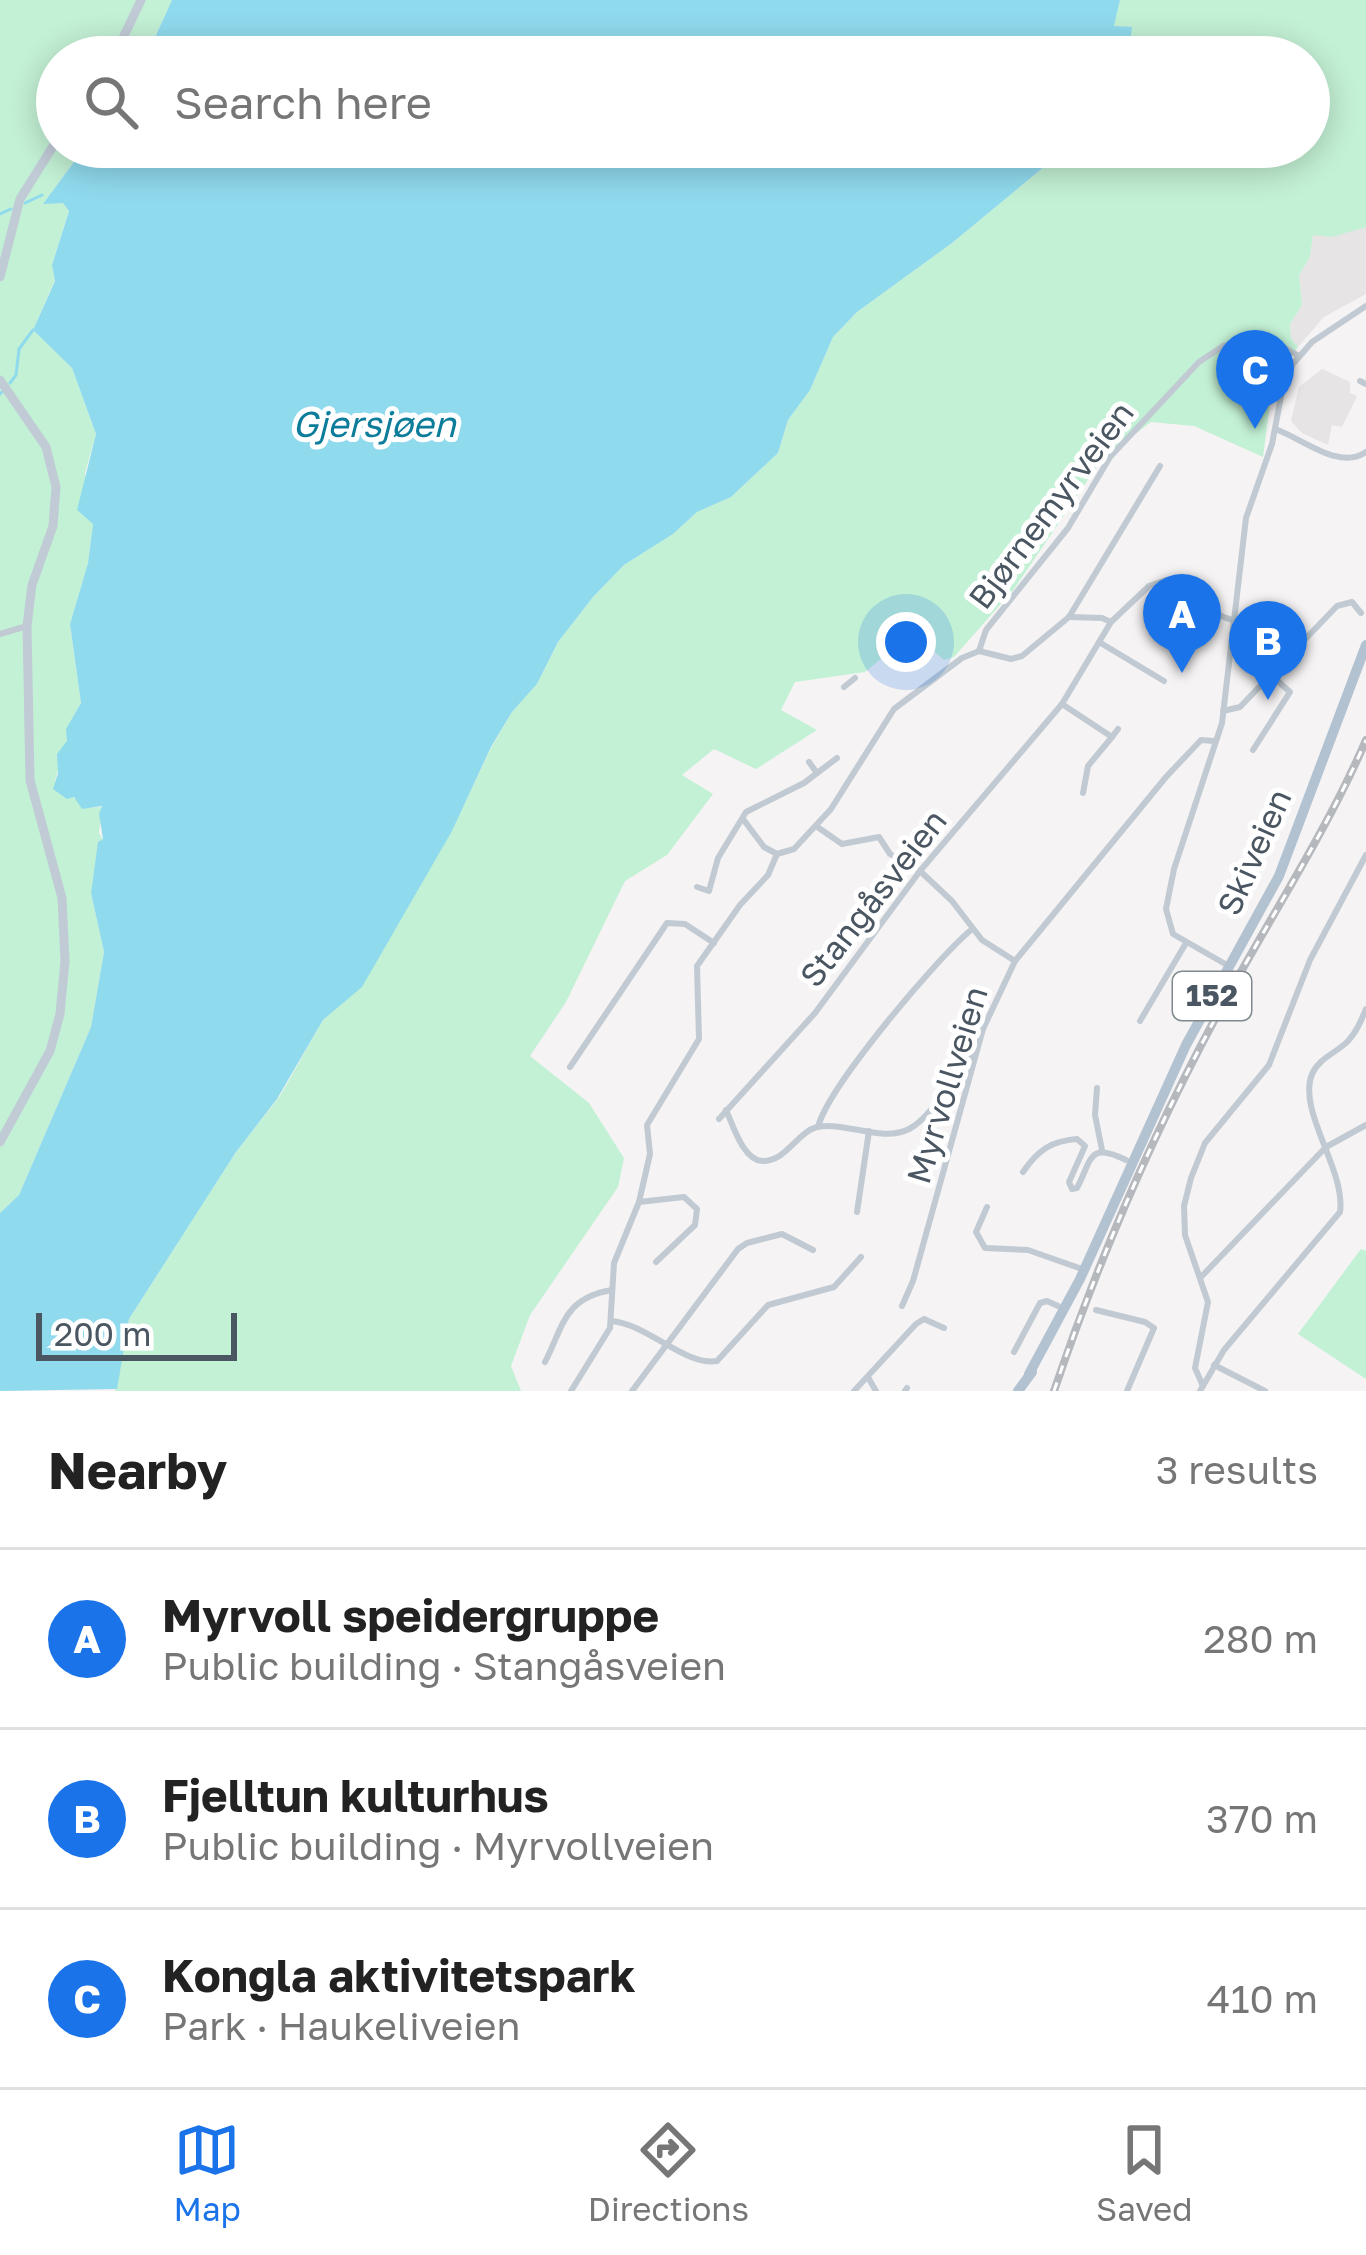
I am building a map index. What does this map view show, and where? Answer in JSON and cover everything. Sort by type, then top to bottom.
[{"type":"main road","points":[[124,36],[140,0]]},
{"type":"main road","points":[[0,277],[20,199],[39,168]]},
{"type":"main road","points":[[0,380],[40,436],[56,487],[53,526],[32,585],[27,626],[30,780],[62,898],[64,979],[50,1052],[0,1142]]},
{"type":"main road","name":"Skiveien","points":[[1018,1391],[1039,1366],[1171,1076],[1282,867],[1366,644]]},
{"type":"street","points":[[1229,966],[1168,928],[1166,909],[1179,848],[1223,711],[1249,502],[1275,429],[1282,387],[1298,356],[1366,306]]},
{"type":"street","name":"Bjørnemyrveien","points":[[612,1321],[617,1251],[639,1202],[650,1154],[647,1125],[697,1046],[700,1020],[695,976],[768,875],[777,854],[794,849],[845,791],[894,709],[962,658],[979,651],[986,630],[1072,522],[1099,471],[1199,362],[1223,346],[1247,340],[1278,344],[1298,356]]},
{"type":"street","points":[[1275,429],[1343,459],[1366,452]]},
{"type":"street","points":[[979,651],[1018,658],[1069,617],[1160,466]]},
{"type":"street","name":"Stangåsveien","points":[[719,1119],[815,1012],[920,871],[1062,704],[1111,622],[1149,586],[1166,580],[1183,587],[1217,616],[1233,620]]},
{"type":"street","points":[[1223,711],[1240,707],[1337,606],[1352,602],[1361,613]]},
{"type":"street","points":[[1069,617],[1111,622]]},
{"type":"street","points":[[0,634],[27,626]]},
{"type":"street","points":[[1099,642],[1164,681]]},
{"type":"street","points":[[1253,750],[1290,692],[1271,675]]},
{"type":"street","points":[[844,687],[855,678]]},
{"type":"street","points":[[1062,704],[1112,737]]},
{"type":"street","points":[[1083,793],[1090,763],[1118,729]]},
{"type":"street","name":"Myrvollveien","points":[[902,1306],[927,1236],[996,994],[1015,961],[1166,777],[1201,740],[1214,741]]},
{"type":"street","points":[[697,886],[709,891],[718,858],[749,809],[837,758]]},
{"type":"street","points":[[809,762],[817,773]]},
{"type":"street","points":[[742,819],[764,847],[777,854]]},
{"type":"street","points":[[816,826],[842,844],[876,835],[890,854],[920,871],[952,901],[971,930],[1015,961]]},
{"type":"street","points":[[1202,1389],[1195,1368],[1208,1312],[1202,1276],[1183,1220],[1186,1192],[1215,1129],[1263,1075],[1310,960],[1366,856]]},
{"type":"street","points":[[570,1067],[668,923],[686,924],[714,944]]},
{"type":"street","points":[[726,1110],[749,1153],[762,1161],[776,1157],[818,1126],[863,1054],[971,930]]},
{"type":"street","points":[[1140,1021],[1186,943]]},
{"type":"street","points":[[1202,1389],[1214,1365],[1337,1218],[1341,1196],[1313,1106],[1310,1079],[1318,1063],[1354,1034],[1366,1009]]},
{"type":"street","points":[[818,1126],[904,1132],[976,1052]]},
{"type":"street","points":[[1097,1088],[1095,1115],[1102,1150]]},
{"type":"street","points":[[1202,1276],[1326,1147],[1366,1125]]},
{"type":"street","points":[[857,1212],[868,1131]]},
{"type":"street","points":[[1024,1172],[1041,1150],[1077,1139],[1085,1146],[1069,1186],[1075,1189],[1090,1158],[1102,1150]]},
{"type":"street","points":[[1102,1150],[1126,1160]]},
{"type":"street","points":[[639,1202],[679,1195],[697,1209],[695,1225],[656,1262]]},
{"type":"street","points":[[988,1207],[976,1232],[985,1248],[1028,1250],[1085,1270]]},
{"type":"street","points":[[632,1391],[738,1250],[782,1234],[813,1250]]},
{"type":"street","points":[[806,1243],[814,1235]]},
{"type":"street","points":[[571,1391],[612,1321],[643,1328],[697,1360],[717,1361],[768,1305],[834,1287],[855,1260]]},
{"type":"street","points":[[545,1363],[574,1306],[588,1295],[612,1289]]},
{"type":"street","points":[[1014,1352],[1040,1304],[1047,1301],[1058,1306]]},
{"type":"street","points":[[1096,1310],[1154,1328],[1127,1391]]},
{"type":"street","points":[[854,1391],[923,1319],[944,1328]]},
{"type":"street","points":[[1214,1365],[1265,1391]]},
{"type":"street","points":[[868,1379],[877,1391]]},
{"type":"shaded area","points":[[1366,227],[1366,294],[1324,317],[1298,347],[1291,338],[1290,324],[1302,305],[1299,275],[1310,257],[1313,234]]},
{"type":"shaded area","points":[[1322,369],[1350,382],[1350,393],[1357,396],[1342,427],[1332,425],[1328,445],[1302,433],[1291,421],[1299,387]]},
{"type":"green space","points":[[0,0],[172,0],[156,36],[36,36],[36,168],[70,168],[44,203],[64,203],[69,210],[52,265],[55,280],[33,330],[72,368],[96,434],[85,473],[93,524],[88,563],[70,624],[81,703],[67,728],[55,780],[85,808],[102,807],[99,833],[103,840],[91,893],[104,952],[91,1027],[19,1195],[0,1213]]},
{"type":"green space","points":[[1120,0],[1366,0],[1366,227],[1332,237],[1313,235],[1310,257],[1299,275],[1302,305],[1290,324],[1291,338],[1298,347],[1273,381],[1263,457],[1194,426],[1151,422],[1102,459],[1014,589],[954,657],[944,660],[913,633],[865,672],[795,682],[781,710],[817,730],[756,769],[714,749],[682,775],[713,794],[667,855],[625,881],[566,1002],[530,1056],[589,1103],[624,1158],[618,1187],[530,1315],[511,1366],[521,1391],[115,1391],[129,1319],[236,1152],[280,1096],[323,1020],[362,986],[452,830],[491,748],[512,712],[537,684],[558,642],[624,565],[673,534],[697,512],[731,497],[778,453],[788,420],[810,390],[833,337],[857,312],[952,243],[1043,168],[1330,168],[1330,36],[1130,36],[1131,28],[1114,26]]},
{"type":"green space","points":[[1361,1249],[1366,1251],[1366,1379],[1298,1334]]},
{"type":"water","points":[[172,0],[1120,0],[1114,26],[1132,27],[1131,36],[156,36]]},
{"type":"water","name":"Gjersjøen","points":[[70,168],[1043,168],[952,243],[857,312],[833,337],[810,390],[788,420],[778,453],[731,497],[697,512],[673,534],[624,565],[558,642],[537,684],[512,712],[491,747],[452,831],[362,987],[323,1020],[277,1099],[236,1152],[129,1319],[117,1389],[0,1391],[0,1213],[19,1195],[91,1027],[104,952],[91,893],[98,842],[103,839],[102,806],[82,809],[74,797],[67,799],[53,789],[57,754],[81,703],[70,624],[88,563],[93,524],[77,510],[96,434],[72,368],[33,330],[55,281],[52,265],[69,211],[63,203],[43,204]]},
{"type":"waterway","points":[[25,203],[42,195]]},
{"type":"waterway","points":[[0,214],[11,209]]},
{"type":"waterway","points":[[10,383],[16,375],[19,349],[33,330]]},
{"type":"railway","points":[[1054,1391],[1109,1243],[1174,1099],[1366,740]]},
{"type":"place","name":"Kongla aktivitetspark","points":[[1255,429]]},
{"type":"place","name":"Myrvoll speidergruppe","points":[[1182,673]]},
{"type":"place","name":"Fjelltun kulturhus","points":[[1268,700]]}]
